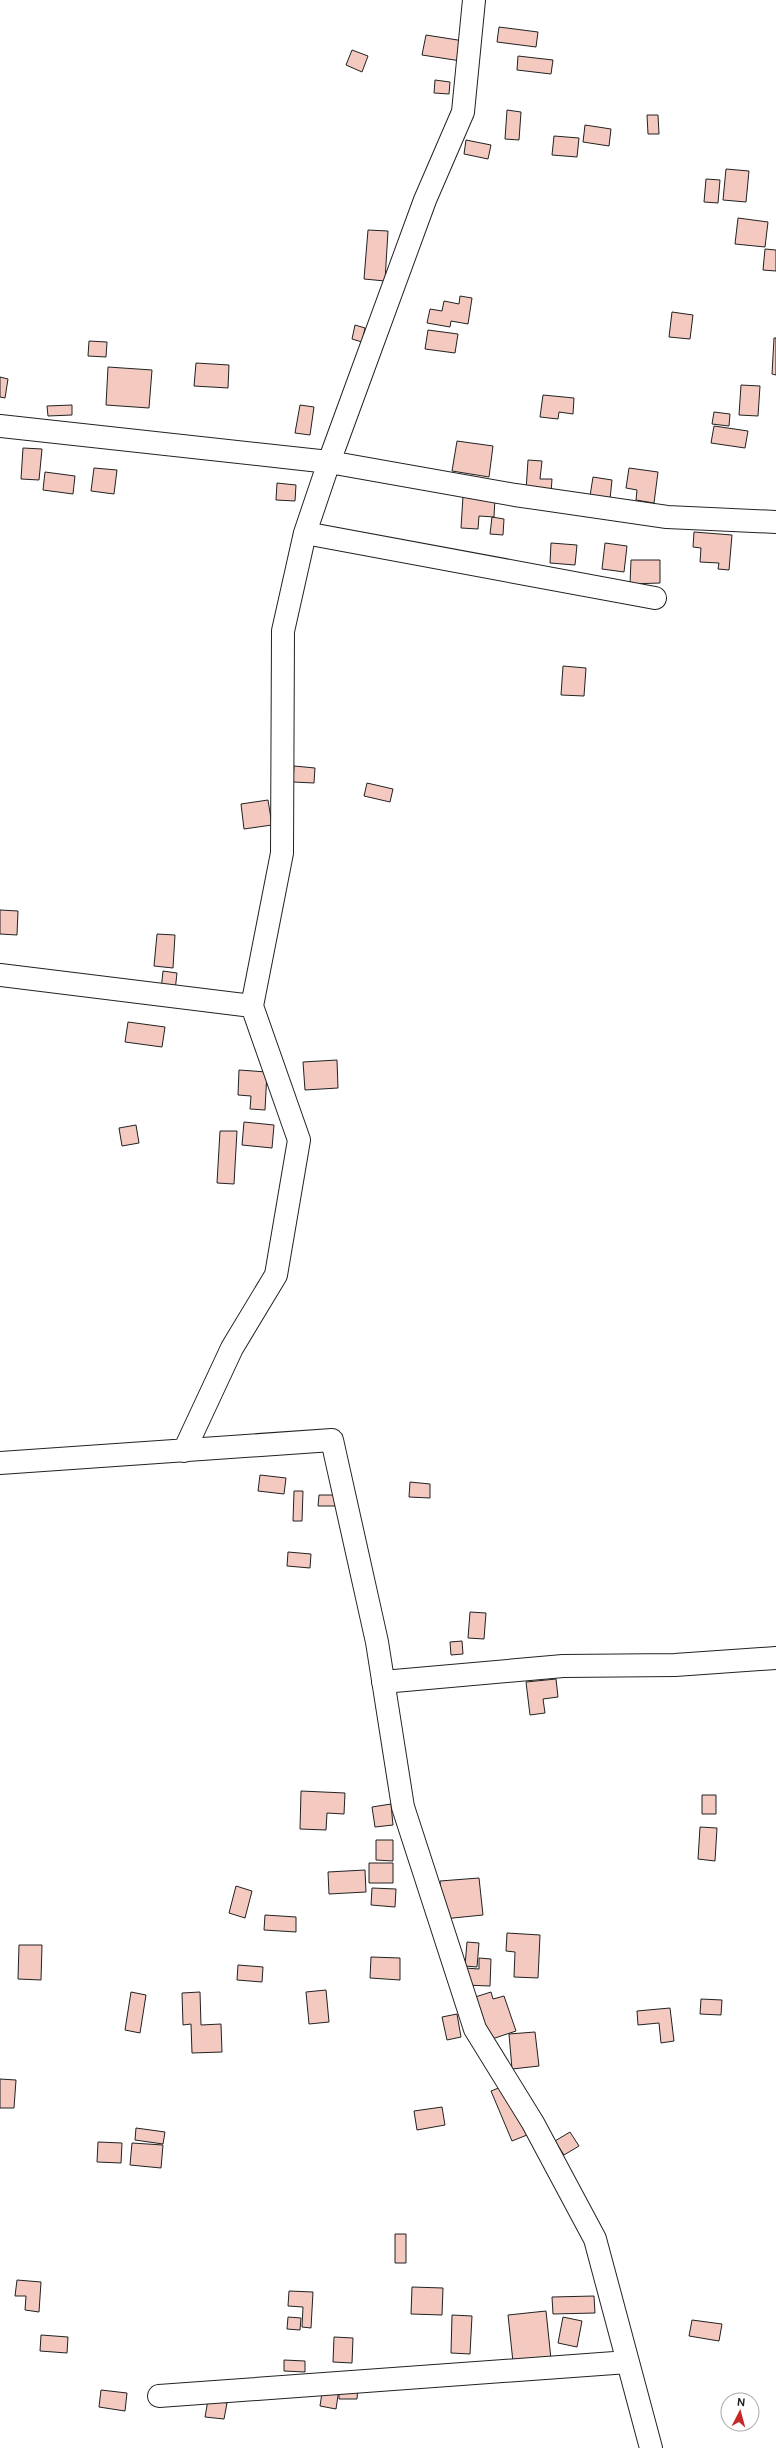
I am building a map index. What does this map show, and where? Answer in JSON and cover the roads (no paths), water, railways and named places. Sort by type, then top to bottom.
[{"type":"street","points":[[184,1451],[232,1348],[276,1275],[299,1140],[252,1006],[282,853],[283,631],[305,533],[329,462],[425,200],[464,112],[474,0]]},
{"type":"street","points":[[0,426],[329,462],[515,495],[667,517],[776,522]]},
{"type":"street","points":[[305,533],[655,598]]},
{"type":"street","points":[[0,975],[252,1006]]},
{"type":"street","points":[[0,1463],[332,1440],[376,1642],[403,1807],[475,2029],[533,2123],[594,2239],[651,2448]]},
{"type":"street","points":[[383,1682],[563,1666],[675,1665],[776,1658]]},
{"type":"street","points":[[159,2396],[628,2362]]}]
